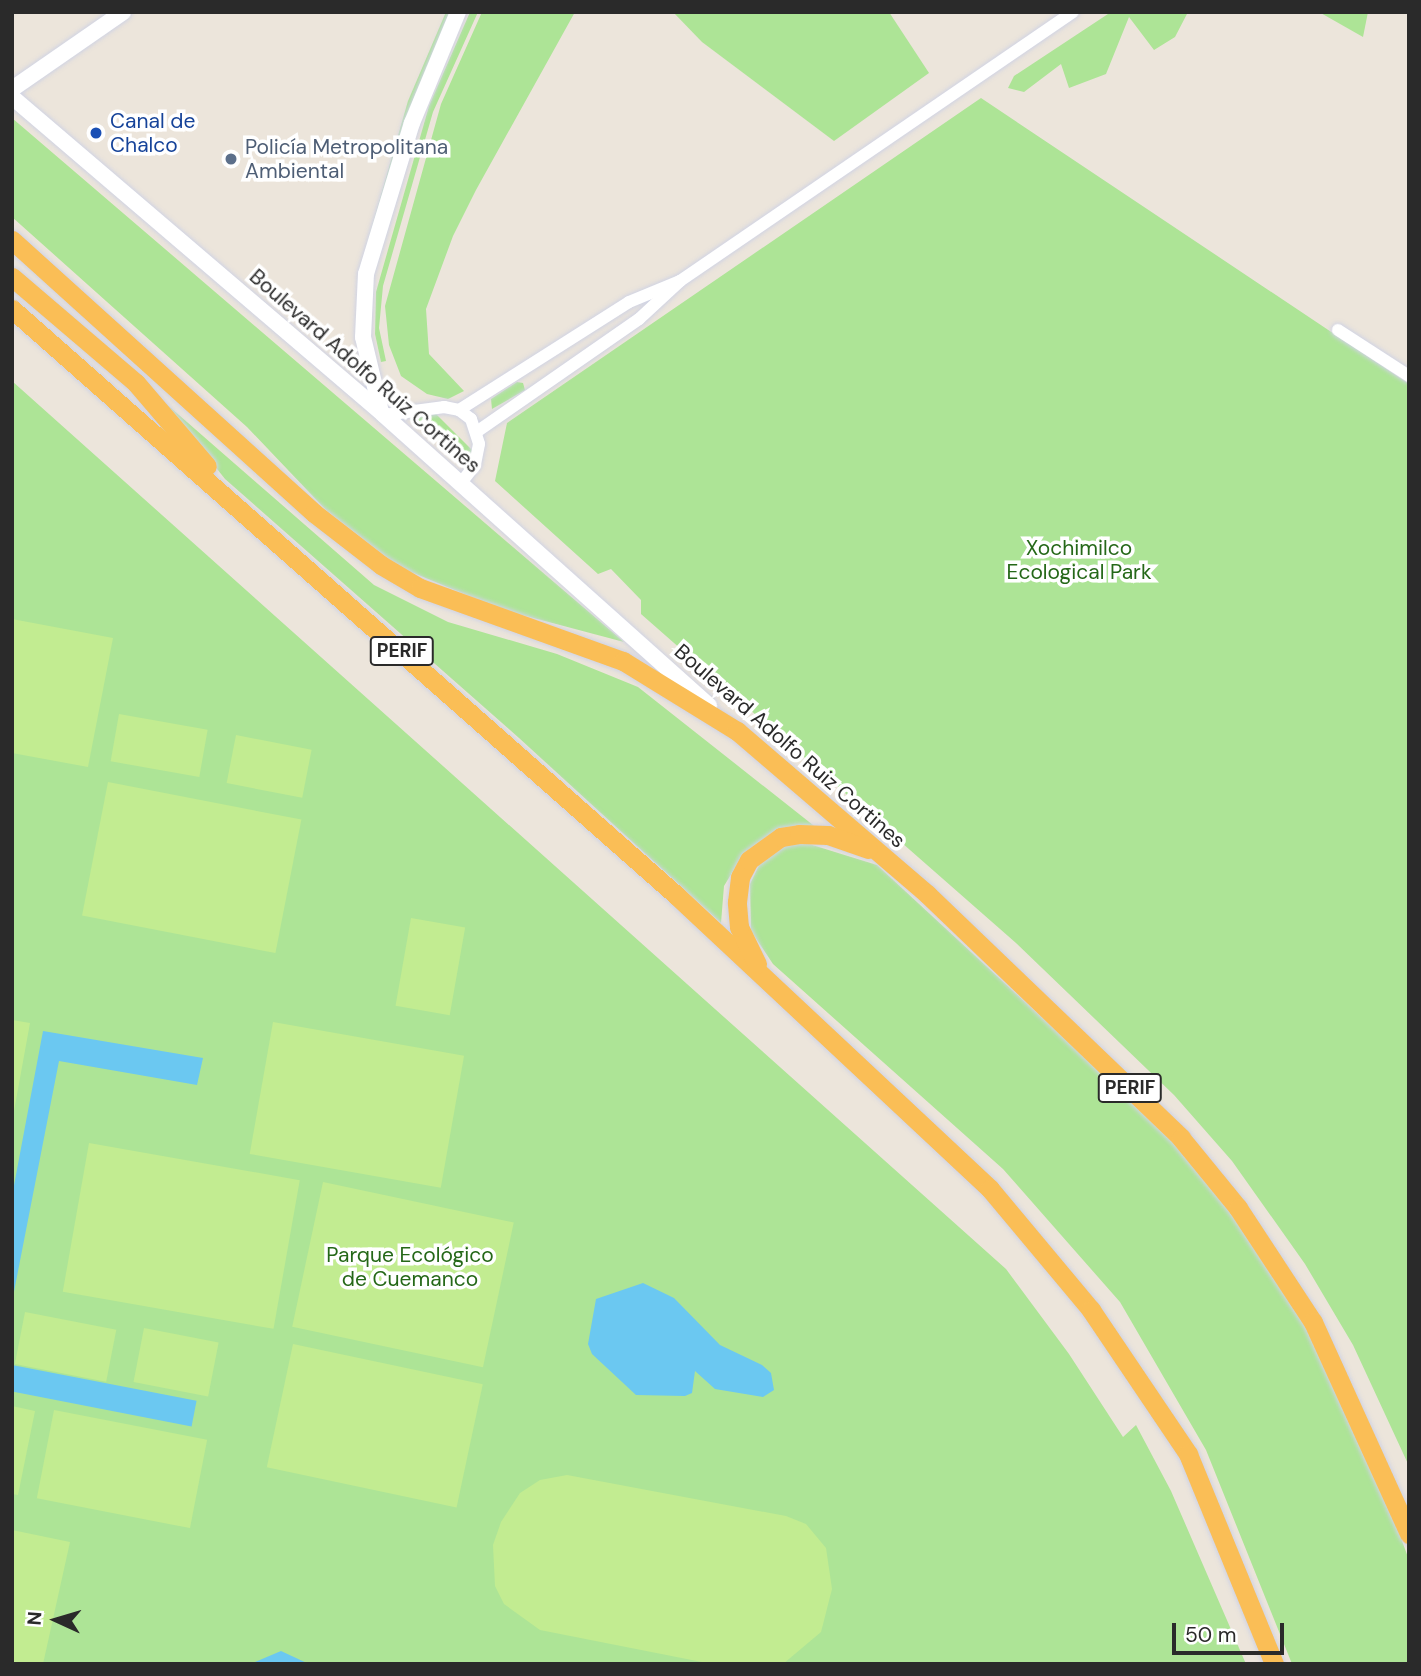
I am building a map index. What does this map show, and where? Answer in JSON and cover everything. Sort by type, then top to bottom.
[{"type":"highway","name":"PERIF","points":[[12,240],[314,513],[381,565],[420,588],[623,661],[737,731]]},
{"type":"highway","points":[[12,277],[135,383],[254,519]]},
{"type":"highway","name":"PERIF","points":[[12,309],[254,519],[762,973],[990,1189],[1091,1310],[1188,1454],[1274,1664]]},
{"type":"highway","name":"Boulevard Adolfo Ruiz Cortines","points":[[737,731],[879,853],[1056,1014],[1181,1138],[1238,1208],[1313,1322],[1409,1534]]},
{"type":"highway","points":[[762,973],[738,915],[740,877],[749,860],[781,837],[799,834],[828,835],[879,853]]},
{"type":"main road","points":[[12,89],[123,12]]},
{"type":"main road","points":[[382,413],[363,337],[366,274],[412,123],[458,12]]},
{"type":"main road","name":"Boulevard Adolfo Ruiz Cortines","points":[[12,97],[382,413],[737,731]]},
{"type":"street","points":[[478,431],[639,319],[680,281],[1073,12]]},
{"type":"street","points":[[382,413],[429,407],[459,410],[539,363],[629,302],[680,281]]},
{"type":"street","points":[[1338,330],[1409,376]]},
{"type":"street","points":[[539,363],[551,380]]},
{"type":"street","points":[[459,410],[478,431],[475,465],[461,483]]},
{"type":"green space","points":[[446,12],[452,12],[365,251],[408,101]]},
{"type":"green space","points":[[470,12],[478,12],[433,112],[383,286],[379,328],[386,361],[381,362],[375,334],[376,292],[429,106]]},
{"type":"green space","points":[[482,12],[575,12],[476,190],[453,236],[426,309],[429,354],[464,391],[448,399],[427,394],[401,376],[389,345],[385,306],[441,104]]},
{"type":"green space","points":[[673,12],[889,12],[929,73],[834,141],[702,42]]},
{"type":"green space","points":[[1111,12],[1188,12],[1175,37],[1154,50],[1129,17],[1106,74],[1069,88],[1061,64],[1024,92],[1008,88],[1014,76]]},
{"type":"green space","points":[[1319,12],[1368,12],[1363,37]]},
{"type":"green space","name":"Xochimilco Ecological Park","points":[[981,98],[1409,384],[1409,1466],[1353,1345],[1305,1264],[1232,1161],[1174,1095],[1016,943],[641,614],[641,600],[611,569],[598,574],[495,481],[507,423]]},
{"type":"green space","points":[[12,118],[624,642],[503,610],[399,567],[326,510],[247,427],[12,217]]},
{"type":"green space","name":"Parque Ecológico de Cuemanco","points":[[12,381],[1006,1269],[1069,1354],[1123,1437],[1136,1425],[1171,1491],[1246,1664],[12,1664]]},
{"type":"green space","points":[[517,382],[523,383],[525,390],[492,409],[491,399]]},
{"type":"green space","points":[[164,402],[374,585],[448,622],[557,654],[638,687],[818,829],[766,837],[744,853],[724,886],[721,923],[519,738],[225,479]]},
{"type":"green space","points":[[436,414],[473,451],[470,464],[464,465],[412,415]]},
{"type":"green space","points":[[12,619],[113,638],[88,767],[12,753]]},
{"type":"green space","points":[[119,714],[208,730],[199,777],[111,761]]},
{"type":"green space","points":[[236,735],[312,750],[302,798],[227,783]]},
{"type":"green space","points":[[108,782],[301,820],[275,953],[82,916]]},
{"type":"green space","points":[[793,839],[877,865],[1185,1150],[1239,1219],[1312,1331],[1394,1519],[1409,1560],[1409,1664],[1292,1664],[1206,1450],[1120,1302],[1003,1169],[773,964],[751,931],[750,884],[765,853]]},
{"type":"green space","points":[[411,918],[465,928],[450,1015],[396,1006]]},
{"type":"green space","points":[[12,1020],[30,1023],[12,1122]]},
{"type":"green space","points":[[273,1022],[464,1056],[441,1188],[250,1154]]},
{"type":"green space","points":[[89,1143],[300,1180],[274,1329],[63,1292]]},
{"type":"green space","points":[[323,1182],[514,1223],[483,1367],[292,1327]]},
{"type":"green space","points":[[25,1312],[116,1330],[106,1382],[15,1364]]},
{"type":"green space","points":[[144,1328],[219,1343],[208,1396],[134,1382]]},
{"type":"green space","points":[[293,1344],[483,1384],[457,1508],[267,1467]]},
{"type":"green space","points":[[12,1406],[35,1411],[18,1495],[12,1494]]},
{"type":"green space","points":[[54,1410],[207,1440],[190,1528],[37,1498]]},
{"type":"green space","points":[[567,1475],[786,1516],[806,1524],[826,1548],[832,1589],[821,1632],[783,1664],[712,1664],[540,1630],[504,1604],[495,1586],[493,1545],[501,1522],[520,1493],[540,1480]]},
{"type":"green space","points":[[12,1530],[70,1542],[43,1664],[12,1664]]},
{"type":"water","points":[[43,1031],[203,1058],[197,1085],[59,1061],[12,1302],[12,1196]]},
{"type":"water","points":[[643,1283],[674,1298],[720,1345],[762,1365],[771,1373],[774,1390],[763,1397],[715,1389],[695,1371],[692,1393],[685,1396],[636,1395],[592,1354],[588,1344],[596,1299]]},
{"type":"water","points":[[12,1365],[197,1401],[192,1426],[12,1391]]},
{"type":"water","points":[[281,1651],[309,1664],[249,1664],[255,1662]]},
{"type":"place","name":"Canal de Chalco","points":[[96,133]]},
{"type":"place","name":"Policía Metropolitana Ambiental","points":[[231,159]]}]
